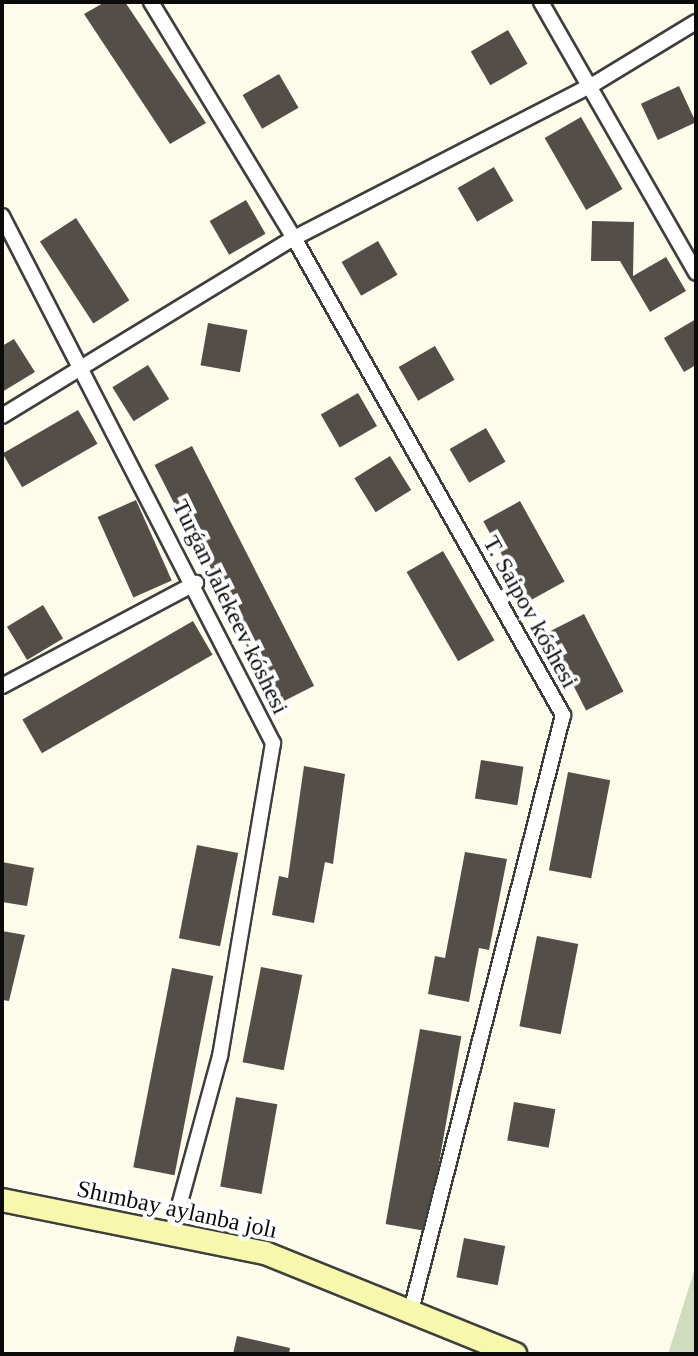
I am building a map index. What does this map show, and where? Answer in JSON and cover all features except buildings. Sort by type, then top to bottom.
[{"type":"main road","name":"Shımbay aylanba jolı","points":[[2,1200],[265,1253],[412,1307],[515,1354]]},
{"type":"street","name":"T. Saipov kóshesi","points":[[151,2],[294,238],[563,715],[412,1307]]},
{"type":"street","points":[[541,2],[594,84],[696,273]]},
{"type":"street","points":[[2,416],[294,238],[594,84],[696,22]]},
{"type":"street","name":"Turǵan Jalekeev kóshesi","points":[[2,216],[196,583],[273,743],[220,1056],[171,1235]]},
{"type":"street","points":[[2,686],[196,583]]},
{"type":"green space","points":[[696,1265],[696,1354],[668,1354]]}]
